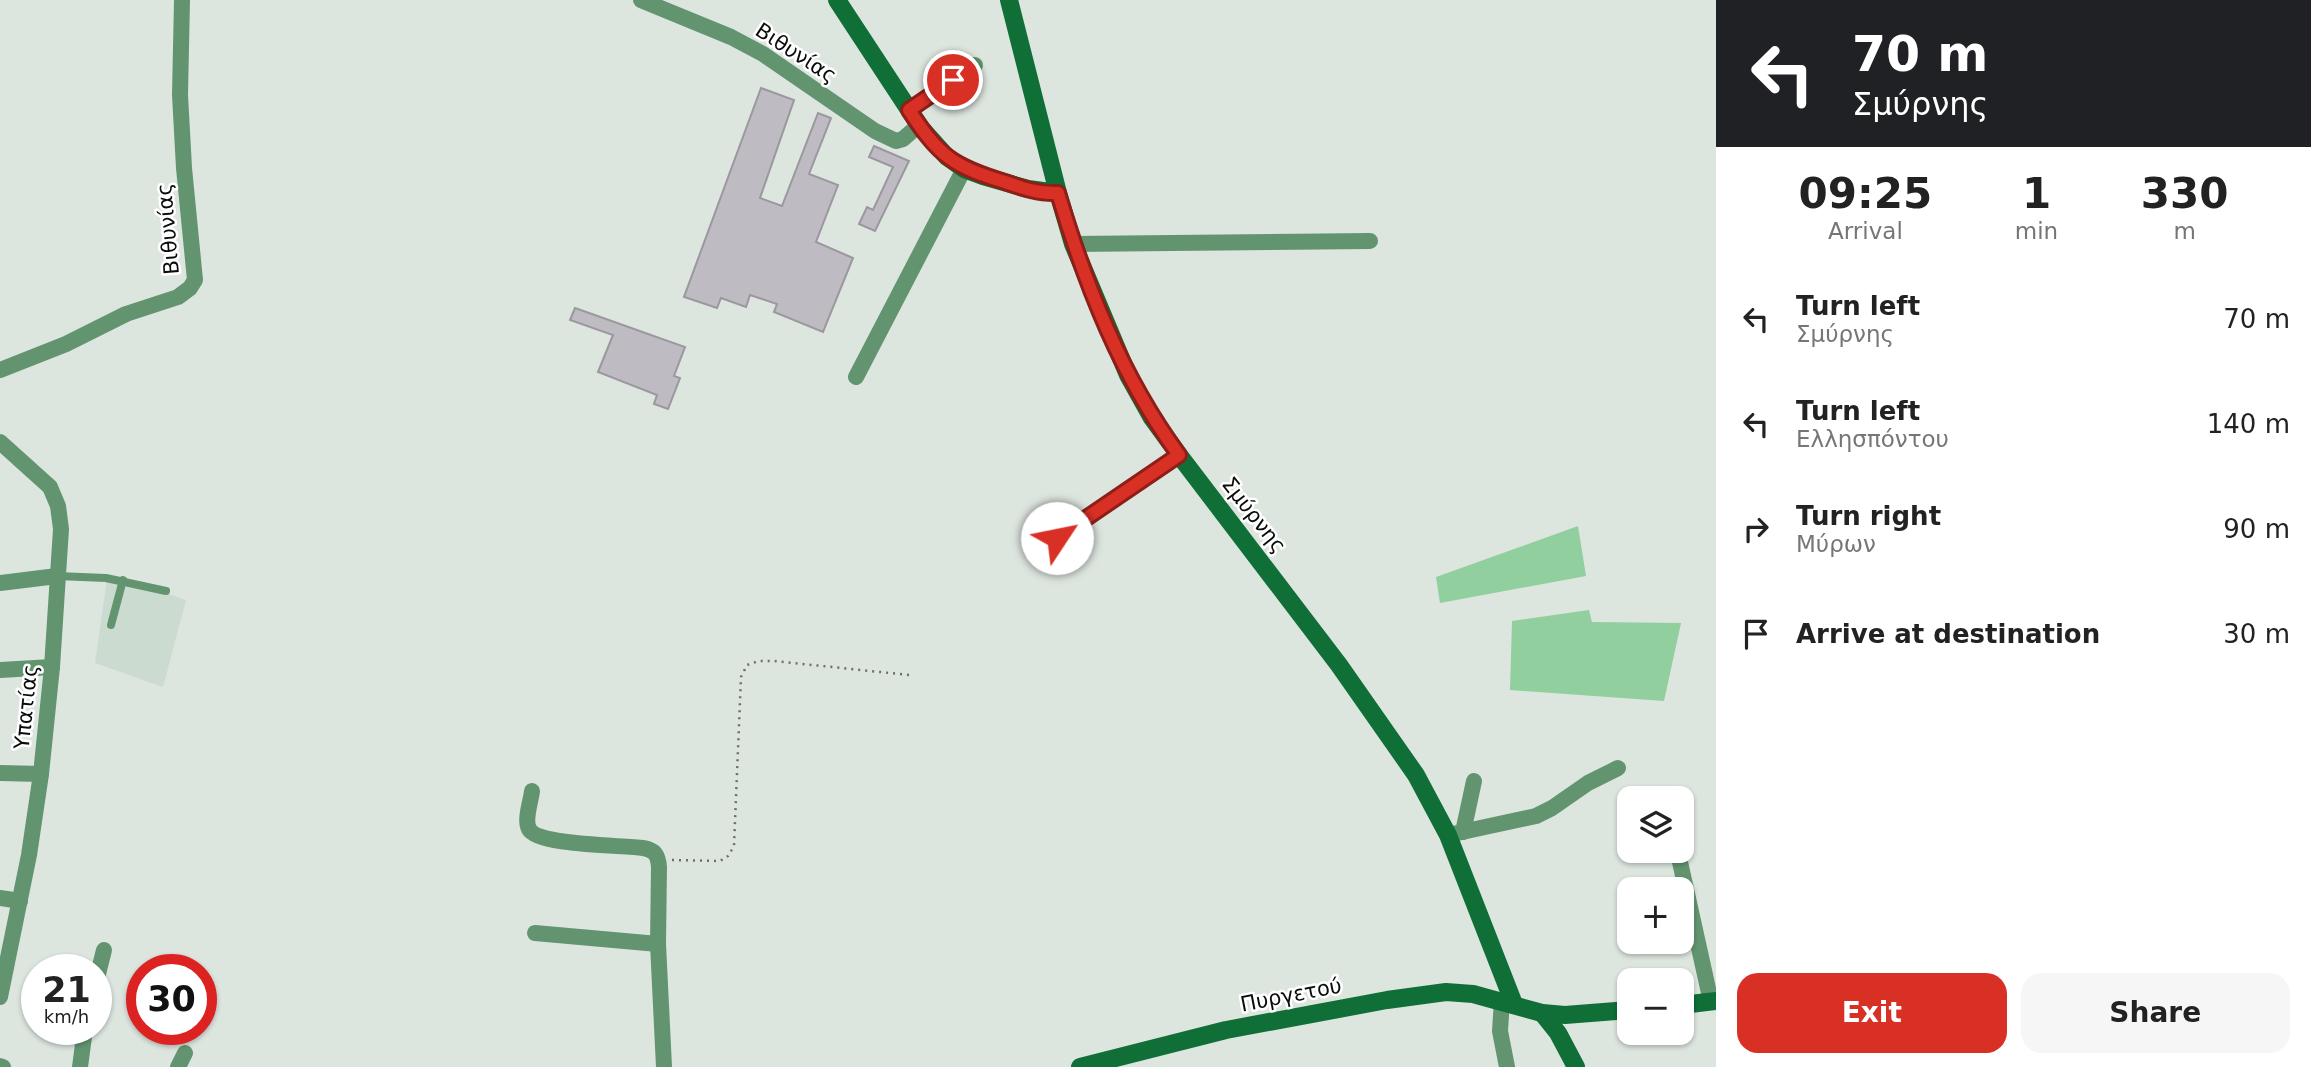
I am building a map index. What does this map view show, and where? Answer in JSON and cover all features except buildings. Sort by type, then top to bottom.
[{"type":"street","name":"Βιθυνίας","points":[[0,370],[66,344],[126,314],[178,297],[190,288],[195,280],[180,95],[182,0]]},
{"type":"street","name":"Βιθυνίας","points":[[640,0],[731,37],[763,54],[889,139],[903,139],[914,118],[975,65]]},
{"type":"street","points":[[837,0],[937,149],[964,169],[1028,189],[1058,193]]},
{"type":"street","name":"Σμύρνης","points":[[1009,0],[1073,244],[1128,375],[1152,418],[1371,710],[1455,833],[1508,1002]]},
{"type":"street","points":[[856,377],[964,169]]},
{"type":"street","points":[[1073,244],[1370,241]]},
{"type":"street","name":"Υπατίας","points":[[0,442],[43,480],[56,500],[61,529],[52,667],[41,774],[20,901],[0,997]]},
{"type":"street","points":[[1057,538],[1179,455]]},
{"type":"street","points":[[0,583],[57,576]]},
{"type":"street","points":[[0,670],[52,667]]},
{"type":"street","points":[[1455,833],[1536,816],[1588,783],[1618,768]]},
{"type":"street","points":[[0,773],[41,774]]},
{"type":"street","points":[[1455,833],[1474,781]]},
{"type":"street","points":[[533,791],[527,824],[532,833],[572,842],[643,848],[654,851],[659,861],[657,944],[664,1067]]},
{"type":"street","points":[[1680,863],[1714,1001],[1694,1004]]},
{"type":"street","points":[[0,898],[20,901]]},
{"type":"street","points":[[535,933],[657,944]]},
{"type":"street","points":[[103,954],[104,950]]},
{"type":"street","name":"Πυργετού","points":[[1080,1067],[1226,1030],[1387,1000],[1446,992],[1473,994],[1542,1013],[1565,1015],[1617,1011]]},
{"type":"street","points":[[1507,1067],[1500,1031],[1508,1002]]},
{"type":"street","points":[[1542,1013],[1558,1033],[1576,1067]]},
{"type":"street","points":[[80,1067],[83,1045]]},
{"type":"lane","points":[[57,576],[123,580],[166,591]]},
{"type":"lane","points":[[111,625],[123,580]]},
{"type":"path","points":[[659,861],[720,861],[728,856],[734,846],[741,677],[747,666],[759,661],[774,661],[909,675]]},
{"type":"shaded area","points":[[107,579],[135,582],[186,600],[163,687],[95,663]]},
{"type":"green space","points":[[1578,526],[1586,576],[1440,603],[1436,577]]},
{"type":"green space","points":[[1589,610],[1592,622],[1681,623],[1664,701],[1510,690],[1512,621]]},
{"type":"route","points":[[953,80],[909,110],[937,149],[964,169],[1028,189],[1058,193],[1073,244],[1128,375],[1152,418],[1179,455],[1057,538]]}]
